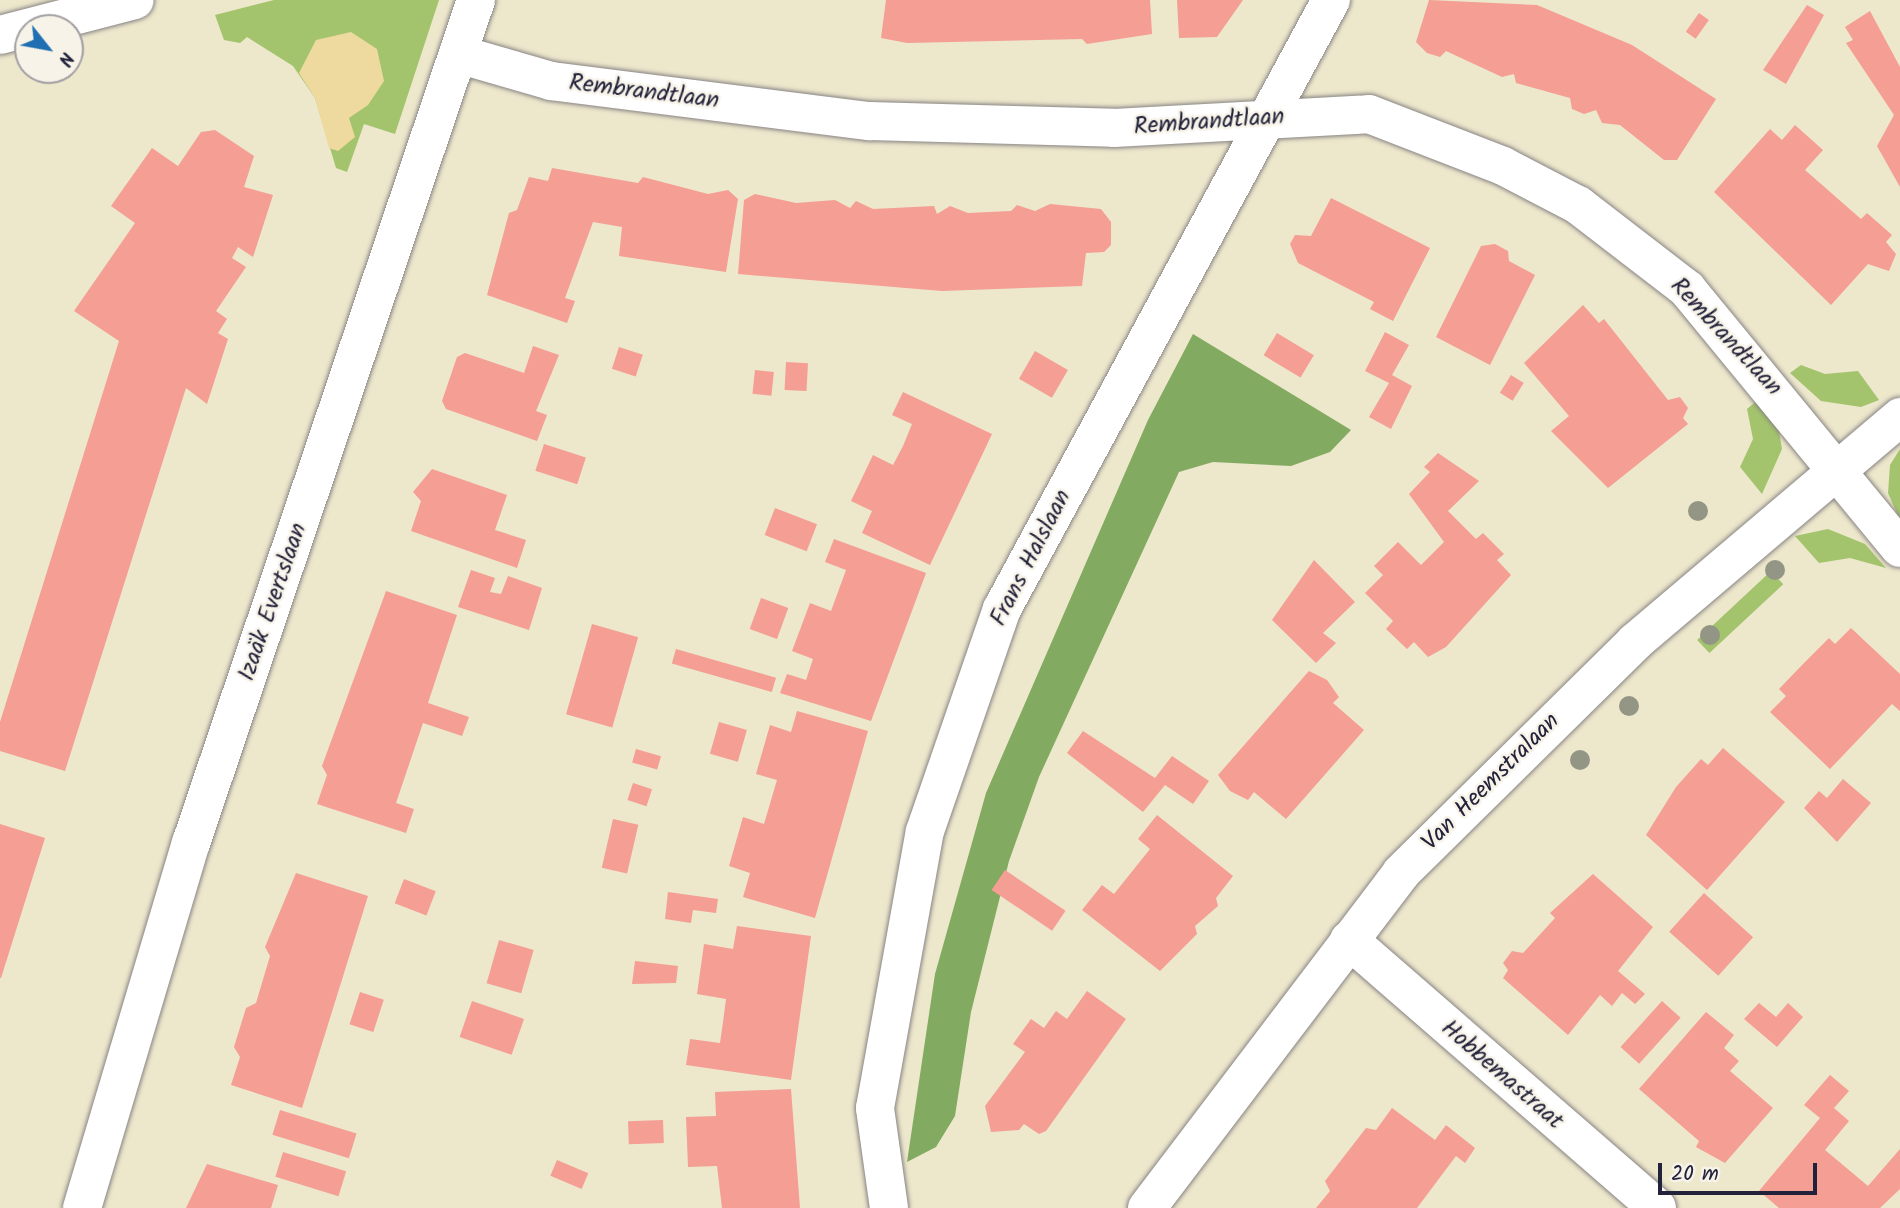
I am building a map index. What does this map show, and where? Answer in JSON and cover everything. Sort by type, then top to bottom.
[{"type":"street","points":[[0,35],[135,0]]},
{"type":"street","name":"Izaäk Evertslaan","points":[[82,1208],[191,843],[476,0]]},
{"type":"street","name":"Frans Halslaan","points":[[889,1208],[875,1108],[934,804],[1002,609],[1264,117],[1331,0]]},
{"type":"street","name":"Rembrandtlaan","points":[[458,54],[551,81],[869,121],[1114,128],[1264,117],[1368,114],[1503,166],[1578,205],[1687,289],[1838,465],[1900,548]]},
{"type":"street","name":"Van Heemstralaan","points":[[1147,1208],[1401,873],[1503,766],[1838,465],[1900,418]]},
{"type":"street","name":"Hobbemastraat","points":[[1349,940],[1657,1208]]},
{"type":"green space","points":[[274,0],[439,0],[395,134],[364,124],[347,172],[336,168],[315,98],[293,66],[247,37],[240,43],[224,40],[215,15]]},
{"type":"green space","points":[[1193,334],[1351,430],[1330,452],[1291,466],[1213,462],[1179,472],[1039,777],[1009,861],[971,1012],[955,1116],[936,1147],[907,1162],[935,974],[986,793],[1148,420]]},
{"type":"green space","points":[[1801,365],[1825,374],[1858,371],[1879,400],[1861,407],[1821,401],[1790,373]]},
{"type":"green space","points":[[1759,399],[1779,431],[1782,449],[1762,494],[1740,467],[1753,439],[1747,409]]},
{"type":"green space","points":[[1900,449],[1900,520],[1888,493],[1890,465]]},
{"type":"green space","points":[[1828,529],[1865,544],[1886,568],[1850,558],[1819,563],[1795,536]]},
{"type":"green space","points":[[1771,571],[1783,584],[1709,653],[1697,640]]},
{"type":"sand","points":[[351,32],[377,49],[384,81],[368,105],[349,118],[355,137],[338,151],[329,148],[315,98],[299,73],[316,40]]},
{"type":"building","points":[[886,0],[1150,0],[1152,34],[1087,44],[1082,39],[907,43],[881,38]]},
{"type":"building","points":[[1177,0],[1243,0],[1217,37],[1179,38]]},
{"type":"building","points":[[1429,0],[1537,5],[1632,45],[1716,99],[1677,160],[1664,160],[1620,125],[1602,123],[1596,110],[1584,114],[1572,109],[1570,98],[1516,83],[1514,74],[1502,77],[1446,51],[1440,57],[1427,53],[1416,42]]},
{"type":"building","points":[[1807,5],[1824,15],[1786,84],[1763,70]]},
{"type":"building","points":[[1870,11],[1900,67],[1900,187],[1877,146],[1894,115],[1846,43],[1853,40],[1845,27]]},
{"type":"building","points":[[1699,13],[1709,20],[1696,39],[1686,32]]},
{"type":"building","points":[[1795,125],[1823,150],[1805,170],[1861,219],[1867,213],[1892,235],[1886,242],[1896,254],[1889,271],[1868,264],[1831,305],[1714,192],[1770,129],[1782,140]]},
{"type":"building","points":[[215,130],[254,156],[244,187],[273,195],[253,257],[238,247],[232,258],[246,267],[216,311],[227,319],[218,333],[228,339],[207,404],[186,388],[65,771],[0,751],[0,722],[119,341],[74,311],[135,223],[111,206],[152,148],[178,166],[201,132]]},
{"type":"building","points":[[552,168],[638,183],[643,177],[708,194],[728,190],[738,199],[726,272],[619,256],[622,227],[593,222],[565,298],[575,301],[567,323],[487,295],[509,213],[517,210],[529,177],[548,181]]},
{"type":"building","points":[[755,194],[796,203],[835,200],[850,208],[856,201],[873,209],[934,206],[937,214],[950,206],[968,213],[1011,211],[1017,205],[1035,211],[1050,204],[1101,209],[1111,222],[1111,245],[1104,252],[1086,253],[1082,286],[942,291],[738,274],[744,200]]},
{"type":"building","points":[[1331,198],[1430,248],[1393,321],[1370,309],[1374,302],[1298,263],[1290,244],[1295,235],[1311,236]]},
{"type":"building","points":[[1495,244],[1508,251],[1509,261],[1535,275],[1490,365],[1436,337],[1481,246]]},
{"type":"building","points":[[1583,305],[1599,323],[1604,319],[1668,400],[1680,397],[1688,408],[1683,418],[1688,424],[1608,488],[1551,431],[1569,416],[1524,363]]},
{"type":"building","points":[[1385,332],[1409,345],[1392,375],[1412,386],[1391,429],[1369,417],[1389,383],[1365,371]]},
{"type":"building","points":[[1277,333],[1314,355],[1300,377],[1264,355]]},
{"type":"building","points":[[533,346],[559,355],[536,411],[547,415],[537,441],[446,409],[442,401],[457,357],[465,353],[524,373]]},
{"type":"building","points":[[619,347],[643,355],[636,377],[612,369]]},
{"type":"building","points":[[1035,351],[1068,370],[1052,398],[1019,379]]},
{"type":"building","points":[[786,362],[808,363],[807,391],[785,390]]},
{"type":"building","points":[[755,370],[774,372],[771,396],[752,394]]},
{"type":"building","points":[[1511,375],[1524,383],[1513,401],[1500,393]]},
{"type":"building","points":[[903,392],[992,434],[930,565],[862,533],[872,511],[851,501],[873,455],[893,465],[903,446],[912,424],[892,415]]},
{"type":"building","points":[[544,444],[586,458],[577,484],[535,471]]},
{"type":"building","points":[[1438,453],[1479,481],[1448,511],[1476,539],[1483,533],[1504,554],[1497,560],[1511,575],[1446,647],[1428,657],[1414,642],[1407,649],[1386,629],[1393,621],[1365,593],[1383,575],[1374,566],[1398,542],[1421,565],[1444,542],[1409,494],[1430,472],[1424,467]]},
{"type":"building","points":[[432,469],[507,495],[495,530],[526,540],[517,568],[411,531],[421,501],[413,492]]},
{"type":"building","points":[[775,508],[817,524],[807,551],[765,535]]},
{"type":"building","points":[[834,539],[926,573],[871,721],[780,693],[787,674],[806,680],[813,659],[792,651],[810,603],[831,611],[846,570],[825,562]]},
{"type":"building","points":[[1314,560],[1355,602],[1323,633],[1336,643],[1316,663],[1272,620]]},
{"type":"building","points":[[471,570],[495,578],[490,592],[501,594],[508,576],[542,588],[529,630],[458,607]]},
{"type":"building","points":[[386,591],[457,615],[428,703],[469,717],[462,736],[423,723],[396,803],[414,809],[406,833],[317,804],[327,775],[322,766]]},
{"type":"building","points":[[761,598],[788,608],[777,639],[750,629]]},
{"type":"building","points":[[592,624],[638,637],[612,728],[566,714]]},
{"type":"building","points":[[1851,628],[1900,674],[1900,711],[1892,704],[1830,769],[1770,712],[1786,696],[1779,689],[1804,663],[1829,638],[1835,644]]},
{"type":"building","points":[[676,649],[776,678],[772,692],[672,663]]},
{"type":"building","points":[[1309,671],[1327,680],[1339,697],[1333,703],[1364,730],[1286,819],[1254,792],[1248,800],[1230,791],[1218,775]]},
{"type":"building","points":[[797,711],[868,731],[815,918],[743,897],[750,873],[729,866],[743,817],[764,824],[777,780],[756,774],[770,725],[791,732]]},
{"type":"building","points":[[719,722],[747,730],[738,762],[710,754]]},
{"type":"building","points":[[1083,731],[1155,778],[1172,756],[1209,781],[1193,804],[1165,785],[1143,812],[1067,753]]},
{"type":"building","points":[[1723,748],[1785,802],[1707,890],[1646,835],[1676,787],[1701,759],[1708,765]]},
{"type":"building","points":[[636,749],[661,756],[657,770],[632,762]]},
{"type":"building","points":[[1843,779],[1871,803],[1837,842],[1804,808],[1819,791],[1827,798]]},
{"type":"building","points":[[633,783],[652,789],[646,806],[627,800]]},
{"type":"building","points":[[1157,815],[1233,876],[1216,898],[1218,906],[1195,926],[1197,934],[1160,971],[1082,910],[1102,885],[1114,894],[1150,849],[1138,839]]},
{"type":"building","points":[[613,819],[638,825],[627,874],[602,868]]},
{"type":"building","points":[[0,824],[45,838],[1,978],[0,978]]},
{"type":"building","points":[[1005,870],[1066,911],[1052,931],[992,890]]},
{"type":"building","points":[[296,873],[368,896],[302,1108],[231,1085],[240,1057],[234,1047],[246,1008],[256,1003],[270,956],[265,947]]},
{"type":"building","points":[[1593,874],[1653,927],[1618,971],[1645,994],[1635,1004],[1622,993],[1612,1006],[1600,995],[1568,1035],[1503,978],[1508,970],[1503,963],[1512,951],[1523,953],[1555,918],[1550,913]]},
{"type":"building","points":[[404,879],[436,891],[426,915],[395,903]]},
{"type":"building","points":[[668,892],[718,899],[716,913],[693,910],[691,923],[665,919]]},
{"type":"building","points":[[1704,893],[1753,937],[1718,976],[1669,932]]},
{"type":"building","points":[[737,926],[811,936],[791,1080],[686,1065],[690,1039],[720,1043],[726,999],[697,994],[704,944],[733,949]]},
{"type":"building","points":[[499,940],[534,950],[521,993],[487,983]]},
{"type":"building","points":[[635,961],[678,966],[676,983],[632,984]]},
{"type":"building","points":[[1087,991],[1126,1019],[1046,1131],[1039,1134],[1024,1124],[1019,1130],[991,1132],[985,1106],[1025,1052],[1013,1044],[1031,1019],[1044,1028],[1056,1011],[1067,1019]]},
{"type":"building","points":[[360,992],[384,1000],[373,1032],[349,1024]]},
{"type":"building","points":[[472,1001],[524,1019],[512,1055],[460,1037]]},
{"type":"building","points":[[1662,1001],[1681,1018],[1639,1064],[1621,1047]]},
{"type":"building","points":[[1759,1003],[1776,1017],[1788,1003],[1803,1017],[1777,1047],[1744,1019]]},
{"type":"building","points":[[1706,1012],[1734,1035],[1724,1048],[1739,1061],[1730,1071],[1773,1108],[1725,1163],[1696,1147],[1699,1141],[1639,1089]]},
{"type":"building","points":[[1830,1075],[1849,1091],[1834,1108],[1849,1121],[1825,1150],[1868,1186],[1900,1149],[1900,1189],[1880,1208],[1779,1208],[1759,1191],[1820,1118],[1804,1105]]},
{"type":"building","points":[[791,1089],[800,1208],[722,1208],[717,1166],[688,1167],[686,1117],[716,1116],[715,1092]]},
{"type":"building","points":[[1392,1108],[1435,1140],[1446,1125],[1475,1148],[1465,1163],[1456,1156],[1417,1208],[1316,1208],[1330,1191],[1325,1181],[1366,1128],[1376,1130]]},
{"type":"building","points":[[280,1110],[357,1133],[349,1158],[272,1135]]},
{"type":"building","points":[[663,1120],[664,1143],[629,1144],[628,1121]]},
{"type":"building","points":[[283,1152],[346,1171],[339,1196],[275,1177]]},
{"type":"building","points":[[557,1160],[588,1173],[582,1189],[550,1176]]},
{"type":"building","points":[[207,1164],[278,1185],[271,1208],[186,1208]]}]
